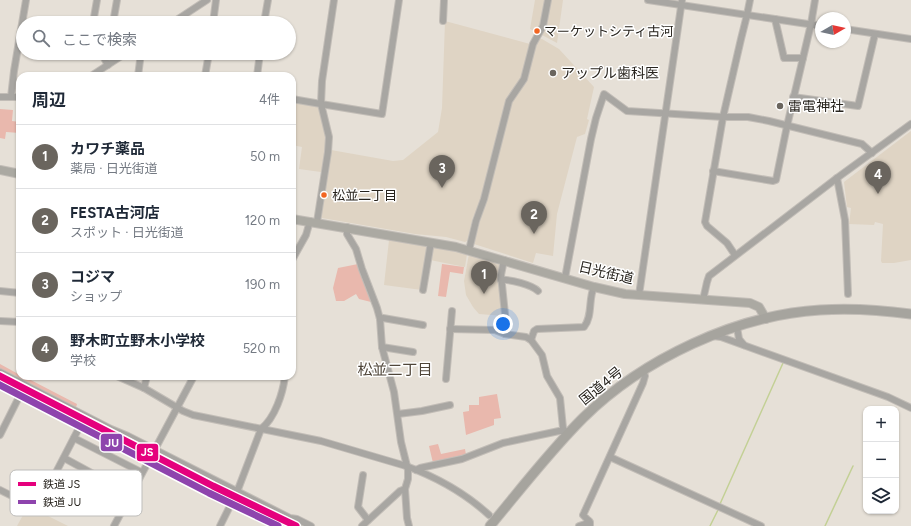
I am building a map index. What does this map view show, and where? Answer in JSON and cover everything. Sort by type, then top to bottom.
[{"type":"highway","points":[[766,319],[798,312],[821,310],[855,309],[911,314]]},
{"type":"highway","name":"国道4号","points":[[490,526],[565,433],[643,370],[668,356],[713,336],[737,327],[766,319]]},
{"type":"main road","points":[[0,170],[16,173]]},
{"type":"main road","name":"日光街道","points":[[296,220],[347,227],[469,250],[615,292],[750,303],[759,307],[766,319]]},
{"type":"street","points":[[23,16],[26,0]]},
{"type":"street","points":[[94,16],[97,0]]},
{"type":"street","points":[[114,16],[117,0]]},
{"type":"street","points":[[183,16],[207,0]]},
{"type":"street","points":[[214,16],[216,0]]},
{"type":"street","points":[[265,16],[268,0]]},
{"type":"street","points":[[296,253],[313,222],[327,159],[329,137],[322,104],[322,80],[334,0]]},
{"type":"street","points":[[296,100],[382,114],[399,0]]},
{"type":"street","points":[[443,21],[444,0]]},
{"type":"street","points":[[469,250],[476,221],[484,199],[509,101],[524,79],[533,44],[543,26],[548,0]]},
{"type":"street","points":[[648,0],[682,3],[747,16],[815,25]]},
{"type":"street","points":[[735,255],[727,244],[707,226],[705,222],[723,117],[750,0]]},
{"type":"street","points":[[713,171],[773,181],[776,180],[786,126],[811,24],[815,0]]},
{"type":"street","points":[[639,295],[682,3]]},
{"type":"street","points":[[775,19],[784,58],[803,58]]},
{"type":"street","points":[[851,30],[911,39]]},
{"type":"street","points":[[793,97],[858,106],[875,34]]},
{"type":"street","points":[[11,97],[16,59]]},
{"type":"street","points":[[105,60],[108,65]]},
{"type":"street","points":[[97,72],[116,60]]},
{"type":"street","points":[[139,72],[140,60]]},
{"type":"street","points":[[206,72],[208,60]]},
{"type":"street","points":[[257,72],[259,60]]},
{"type":"street","points":[[565,278],[591,139],[604,94],[627,111],[723,117],[748,117],[862,144],[872,153]]},
{"type":"street","points":[[1,97],[16,97]]},
{"type":"street","points":[[703,300],[710,276],[735,255],[911,124]]},
{"type":"street","points":[[837,178],[840,186],[844,220],[848,294]]},
{"type":"street","points":[[347,227],[347,234],[356,249],[380,319],[382,347],[394,392],[401,442],[408,470],[408,479],[405,488],[409,526]]},
{"type":"street","points":[[423,290],[430,242]]},
{"type":"street","points":[[504,260],[501,280],[506,324],[505,334]]},
{"type":"street","points":[[501,280],[508,280],[533,287],[538,290]]},
{"type":"street","points":[[531,340],[534,331],[537,330],[584,327],[588,320],[591,293],[594,287]]},
{"type":"street","points":[[0,291],[16,293]]},
{"type":"street","points":[[446,379],[452,311]]},
{"type":"street","points":[[380,319],[383,318],[423,325]]},
{"type":"street","points":[[0,321],[16,322]]},
{"type":"street","points":[[737,327],[739,339],[744,346]]},
{"type":"street","points":[[416,470],[462,460],[503,444],[559,431],[565,433],[560,398],[547,376],[542,355],[531,340],[526,337],[505,334],[495,330],[450,329]]},
{"type":"street","points":[[713,336],[721,337],[888,397],[911,408]]},
{"type":"street","points":[[382,347],[414,352]]},
{"type":"street","points":[[366,370],[387,368]]},
{"type":"street","points":[[579,526],[589,523],[583,515],[643,383],[645,376],[643,370]]},
{"type":"street","points":[[0,372],[237,492],[290,518],[297,519],[312,526]]},
{"type":"street","points":[[130,380],[193,415],[321,441],[406,466],[467,496],[489,515]]},
{"type":"street","points":[[144,388],[146,380]]},
{"type":"street","points":[[142,470],[192,380]]},
{"type":"street","points":[[237,492],[261,429],[268,421],[280,399],[284,380]]},
{"type":"street","points":[[0,385],[147,462],[276,526]]},
{"type":"street","points":[[0,435],[20,395]]},
{"type":"street","points":[[398,414],[450,405]]},
{"type":"street","points":[[58,470],[80,426]]},
{"type":"street","points":[[74,438],[137,470]]},
{"type":"street","points":[[610,457],[761,526]]},
{"type":"street","points":[[64,458],[86,470]]},
{"type":"street","points":[[363,475],[358,507],[368,520]]},
{"type":"street","points":[[362,526],[405,488]]},
{"type":"street","points":[[0,490],[10,495]]},
{"type":"street","points":[[220,526],[231,504]]},
{"type":"street","points":[[114,526],[119,516]]},
{"type":"shaded area","name":"マーケットシティ古河","points":[[535,0],[545,0],[541,25],[536,32],[530,29]]},
{"type":"shaded area","name":"マーケットシティ古河","points":[[551,0],[563,0],[557,43],[542,35],[547,23]]},
{"type":"shaded area","name":"マーケットシティ古河","points":[[445,21],[530,44],[521,78],[507,99],[479,206],[473,217],[467,241],[465,242],[446,237],[415,234],[322,218],[320,215],[331,150],[393,161],[403,160],[438,132],[442,108]]},
{"type":"shaded area","name":"マーケットシティ古河","points":[[539,39],[542,39],[559,49],[594,87],[587,119],[589,120],[585,134],[577,137],[557,214],[553,256],[536,253],[533,263],[474,244],[512,100]]},
{"type":"shaded area","points":[[296,102],[318,105],[327,135],[324,170],[321,172],[299,169],[302,147],[296,146]]},
{"type":"shaded area","points":[[0,109],[13,110],[12,121],[16,122],[16,133],[6,132],[5,139],[0,138]]},
{"type":"shaded area","points":[[911,131],[911,260],[894,263],[882,263],[883,224],[875,222],[874,225],[849,224],[851,208],[847,207],[844,182]]},
{"type":"shaded area","points":[[389,240],[427,244],[422,290],[384,285]]},
{"type":"shaded area","points":[[433,247],[467,254],[465,267],[430,260]]},
{"type":"shaded area","points":[[469,254],[501,264],[504,316],[479,314],[466,295],[464,281]]},
{"type":"shaded area","points":[[358,264],[371,302],[359,299],[356,294],[344,301],[336,301],[333,288],[338,268]]},
{"type":"shaded area","points":[[442,264],[464,267],[463,274],[450,272],[446,297],[438,296]]},
{"type":"shaded area","points":[[0,364],[16,373],[16,380],[31,380],[77,404],[75,411],[0,372]]},
{"type":"shaded area","points":[[497,394],[501,418],[494,419],[494,425],[466,435],[463,412],[469,411],[469,405],[479,405],[479,397]]},
{"type":"shaded area","points":[[438,444],[441,454],[465,449],[466,455],[433,463],[429,446]]},
{"type":"shaded area","points":[[22,516],[48,516],[68,526],[17,526]]},
{"type":"waterway","points":[[720,504],[783,363]]},
{"type":"waterway","points":[[825,526],[853,466]]},
{"type":"waterway","points":[[710,526],[719,508]]},
{"type":"rail line","name":"JS","points":[[0,376],[213,486],[296,526]]},
{"type":"rail line","name":"JU","points":[[0,385],[209,493],[278,526]]},
{"type":"place","name":"マーケットシティ古河","points":[[537,31]]},
{"type":"place","name":"アップル歯科医","points":[[553,73]]},
{"type":"place","name":"雷電神社","points":[[780,106]]},
{"type":"place","name":"コジマ","points":[[442,188]]},
{"type":"place","name":"野木町立野木小学校","points":[[878,194]]},
{"type":"place","name":"松並二丁目","points":[[324,195]]},
{"type":"place","name":"FESTA古河店","points":[[534,234]]},
{"type":"place","name":"カワチ薬品","points":[[484,294]]},
{"type":"district","name":"松並二丁目","points":[[395,370]]}]
